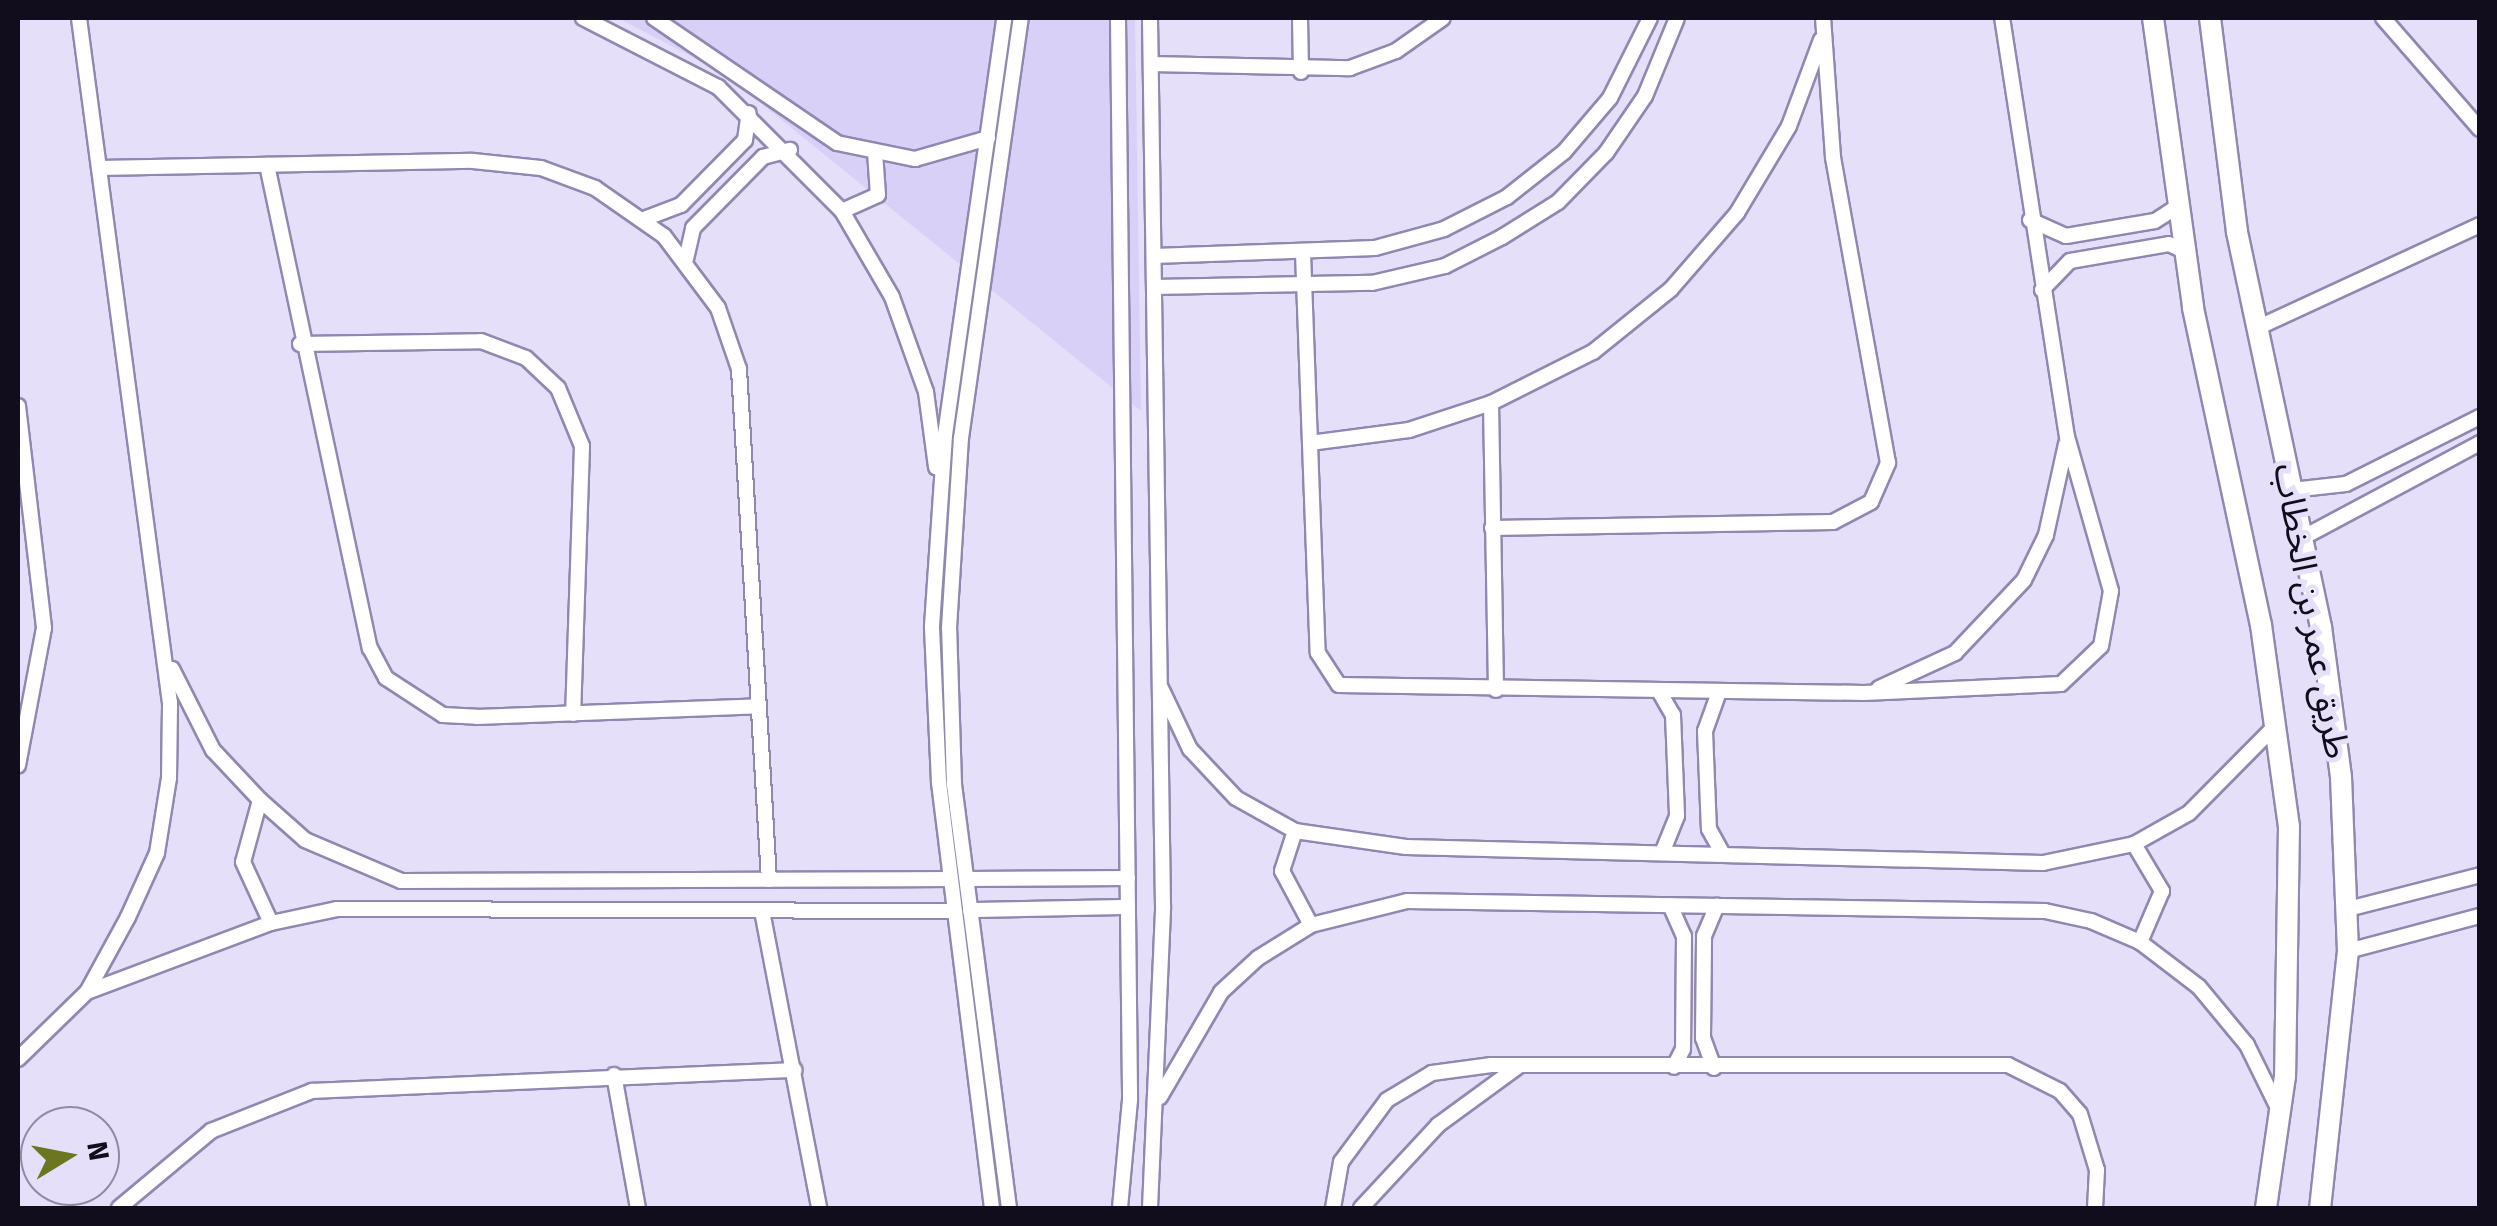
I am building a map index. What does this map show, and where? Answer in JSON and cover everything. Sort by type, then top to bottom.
[{"type":"street","points":[[18,1059],[87,992],[158,853],[170,778],[159,628],[80,18]]},
{"type":"street","points":[[583,18],[654,48],[749,113],[790,150],[842,210],[892,297],[926,392],[939,494]]},
{"type":"street","points":[[654,18],[837,143],[875,156],[915,158],[988,138]]},
{"type":"street","points":[[1004,18],[939,494],[932,626],[947,783],[967,879],[1008,1208]]},
{"type":"street","points":[[992,1208],[950,879],[947,783],[952,533],[1021,18]]},
{"type":"street","points":[[1118,18],[1130,1100],[1120,1208]]},
{"type":"street","points":[[1150,18],[1160,688],[1160,1097],[1150,1208]]},
{"type":"street","points":[[1300,18],[1300,72]]},
{"type":"street","points":[[1151,64],[1300,72],[1396,51],[1442,18]]},
{"type":"street","points":[[1154,256],[1374,248],[1508,197],[1564,152],[1610,98],[1650,18]]},
{"type":"street","points":[[1154,287],[1302,287],[1446,266],[1558,202],[1644,96],[1678,18]]},
{"type":"street","points":[[1303,253],[1318,653],[1329,677],[1352,689],[2035,692],[2062,684],[2093,657],[2111,619],[2111,591],[2067,437],[2029,219],[2002,18]]},
{"type":"street","name":"طريق عمر بن الخطاب","points":[[2153,18],[2184,251],[2276,724],[2293,951],[2280,1112],[2266,1208]]},
{"type":"street","name":"طريق عمر بن الخطاب","points":[[2210,18],[2257,328],[2333,702],[2348,951],[2320,1208]]},
{"type":"street","points":[[2383,18],[2480,128]]},
{"type":"street","points":[[1310,443],[1410,430],[1492,404],[1593,352],[1672,289],[1738,213],[1789,126],[1823,25]]},
{"type":"street","points":[[1492,528],[1834,522],[1871,502],[1888,463],[1838,196],[1823,25]]},
{"type":"street","points":[[644,219],[681,205],[745,140],[749,113]]},
{"type":"street","points":[[686,260],[693,228],[763,157],[790,150]]},
{"type":"street","points":[[842,210],[878,195],[875,156]]},
{"type":"street","points":[[268,165],[300,344],[370,648],[386,678],[443,715],[759,706]]},
{"type":"street","points":[[99,168],[541,168],[644,219],[686,260],[718,308],[739,369],[769,880]]},
{"type":"street","points":[[2029,219],[2066,236],[2155,221],[2178,206]]},
{"type":"street","points":[[2257,328],[2480,226]]},
{"type":"street","points":[[2042,290],[2070,260],[2169,244],[2184,251]]},
{"type":"street","points":[[300,344],[481,341],[526,358],[558,388],[582,446],[573,714]]},
{"type":"street","points":[[1492,404],[1496,690]]},
{"type":"street","points":[[18,406],[44,628],[18,766]]},
{"type":"street","points":[[2292,490],[2346,484],[2480,417]]},
{"type":"street","points":[[1864,693],[1940,661],[1993,620],[2046,535],[2067,437]]},
{"type":"street","points":[[2302,538],[2480,443]]},
{"type":"street","points":[[159,628],[179,692],[213,750],[260,800],[305,840],[401,881],[950,879]]},
{"type":"street","points":[[1160,688],[1190,749],[1236,798],[1295,831],[1406,847],[2043,862],[2134,844],[2189,813],[2276,724]]},
{"type":"street","points":[[1659,691],[1673,715],[1677,816],[1662,853]]},
{"type":"street","points":[[1720,692],[1706,716],[1706,748],[1709,829],[1723,854]]},
{"type":"street","points":[[260,800],[243,862],[271,923]]},
{"type":"street","points":[[1295,831],[1285,892],[1311,924]]},
{"type":"street","points":[[2134,844],[2162,891],[2140,942]]},
{"type":"street","points":[[2348,909],[2480,875]]},
{"type":"street","points":[[967,879],[1128,878]]},
{"type":"street","points":[[1160,1097],[1222,992],[1311,924],[1408,901],[2045,911],[2140,942],[2199,988],[2247,1045],[2280,1112]]},
{"type":"street","points":[[1670,905],[1684,936],[1684,1049],[1674,1068]]},
{"type":"street","points":[[1714,1068],[1703,1038],[1704,936],[1717,906]]},
{"type":"street","points":[[970,910],[1128,907]]},
{"type":"street","points":[[87,992],[271,923],[371,908],[954,911]]},
{"type":"street","points":[[762,911],[796,1070],[819,1208]]},
{"type":"street","points":[[2348,951],[2480,916]]},
{"type":"street","points":[[961,967],[977,965]]},
{"type":"street","points":[[1332,1208],[1340,1162],[1386,1100],[1458,1065],[1714,1068],[2008,1065],[2036,1075],[2060,1091],[2092,1141],[2095,1208]]},
{"type":"street","points":[[1361,1208],[1438,1124],[1520,1065]]},
{"type":"street","points":[[119,1208],[211,1130],[312,1091],[796,1070]]},
{"type":"street","points":[[614,1075],[638,1208]]},
{"type":"shaded area","points":[[618,18],[1135,18],[1141,411],[725,74]]}]
